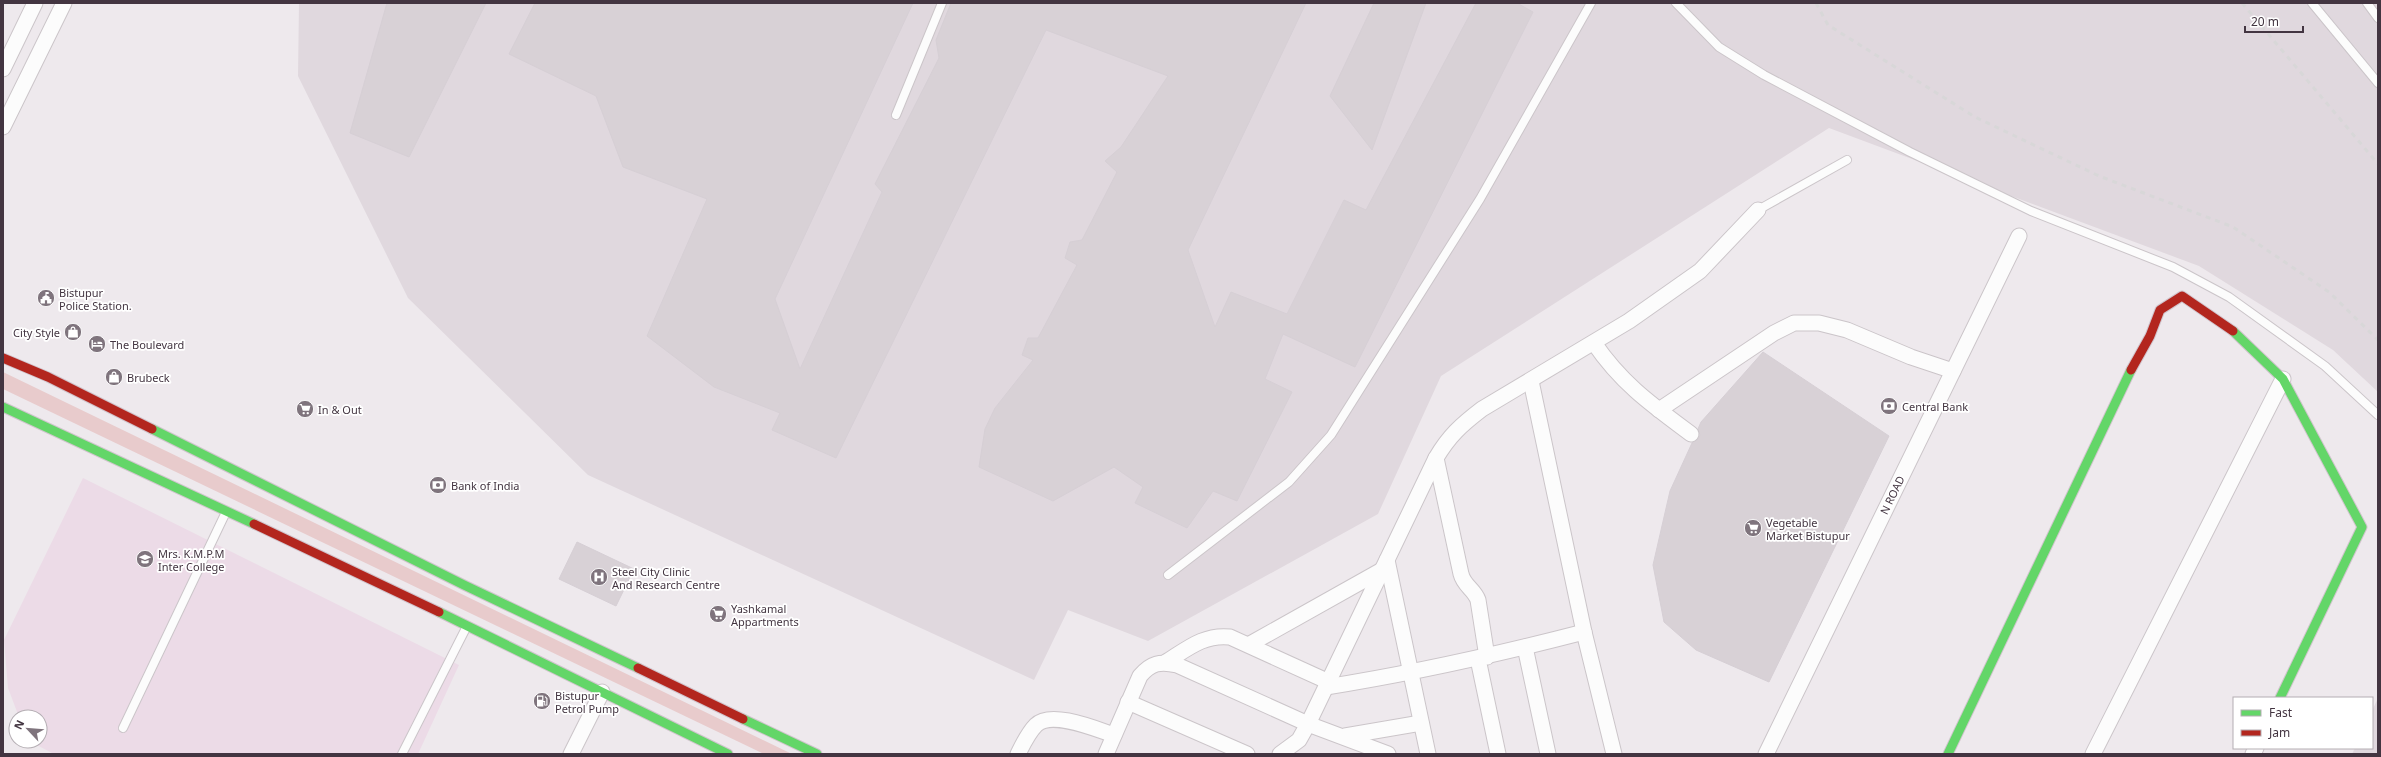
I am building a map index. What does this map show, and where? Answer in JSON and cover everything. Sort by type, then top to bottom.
[{"type":"street","points":[[3,69],[35,3]]},
{"type":"street","points":[[3,127],[64,3]]},
{"type":"street","points":[[1280,754],[1299,740],[1308,724],[1436,458],[1448,438],[1463,423],[1594,343],[1700,271],[1758,210]]},
{"type":"street","name":"N ROAD","points":[[1766,754],[2019,236]]},
{"type":"street","points":[[1948,754],[2145,342],[2150,336],[2160,310],[2182,296],[2228,326],[2283,379],[2362,527],[2280,697]]},
{"type":"street","points":[[1659,410],[1774,332],[1794,323],[1819,322],[1847,330],[1912,357],[1953,371]]},
{"type":"street","points":[[1594,343],[1611,368],[1659,410],[1691,434]]},
{"type":"street","points":[[3,358],[48,378],[464,585],[817,754]]},
{"type":"street","points":[[2093,754],[2283,379]]},
{"type":"street","points":[[1531,381],[1584,632],[1614,754]]},
{"type":"street","points":[[3,407],[467,626],[728,754]]},
{"type":"street","points":[[1436,458],[1463,582],[1475,594],[1478,600],[1483,658],[1498,754]]},
{"type":"street","points":[[1250,644],[1385,565]]},
{"type":"street","points":[[1385,565],[1427,753]]},
{"type":"street","points":[[1166,662],[1202,639],[1216,635],[1230,636],[1250,644],[1328,684],[1410,673],[1483,658],[1584,632]]},
{"type":"street","points":[[1525,647],[1548,754]]},
{"type":"street","points":[[1106,754],[1140,676],[1147,667],[1155,663],[1166,662],[1177,665],[1308,724],[1344,736],[1388,754]]},
{"type":"street","points":[[571,754],[602,692]]},
{"type":"street","points":[[1128,702],[1247,754]]},
{"type":"street","points":[[1018,754],[1037,724],[1048,719],[1065,720],[1114,735]]},
{"type":"street","points":[[1344,736],[1421,723]]},
{"type":"lane","points":[[896,115],[942,3]]},
{"type":"lane","points":[[1168,575],[1289,482],[1331,435],[1480,199],[1591,3]]},
{"type":"lane","points":[[1674,3],[1719,47],[1764,76],[1910,152],[2032,211],[2173,267],[2229,297],[2325,366],[2378,415]]},
{"type":"lane","points":[[2312,3],[2378,83]]},
{"type":"lane","points":[[2367,3],[2378,18]]},
{"type":"lane","points":[[1758,210],[1847,160]]},
{"type":"lane","points":[[123,728],[226,512]]},
{"type":"lane","points":[[402,754],[467,626]]},
{"type":"shaded area","points":[[299,3],[2378,3],[2378,392],[2333,350],[2199,266],[1829,128],[1441,376],[1378,514],[1148,641],[1068,610],[1034,680],[588,475],[408,298],[298,76]]},
{"type":"shaded area","points":[[3,372],[792,754],[764,754],[3,389]]},
{"type":"shaded area","name":"Mrs. K.M.P.M Inter College","points":[[83,478],[459,665],[418,754],[54,754],[44,749],[48,749],[48,709],[16,709],[8,688],[4,640]]},
{"type":"shaded area","points":[[2378,698],[2378,754],[2352,754],[2354,749],[2373,749],[2373,709]]},
{"type":"building","points":[[387,3],[486,3],[409,157],[350,133]]},
{"type":"building","points":[[535,3],[913,3],[775,299],[800,369],[882,192],[875,184],[939,58],[936,40],[951,3],[1306,3],[1188,250],[1215,327],[1231,292],[1287,314],[1344,200],[1366,210],[1476,3],[1517,3],[1533,12],[1355,367],[1283,334],[1265,379],[1292,392],[1237,501],[1213,491],[1187,528],[1135,503],[1143,487],[1114,467],[1053,501],[979,467],[985,429],[995,408],[1033,360],[1022,355],[1028,338],[1038,338],[1077,265],[1065,258],[1070,242],[1082,240],[1117,172],[1105,161],[1121,147],[1168,76],[1046,30],[836,458],[772,430],[780,413],[714,387],[647,336],[707,199],[623,167],[596,96],[509,54]]},
{"type":"building","points":[[1374,3],[1426,3],[1372,150],[1330,96]]},
{"type":"building","name":"Vegetable Market Bistupur","points":[[1763,352],[1889,436],[1769,682],[1696,650],[1664,622],[1653,565],[1670,491],[1692,443],[1698,439],[1700,435],[1698,429],[1701,422]]},
{"type":"building","points":[[577,542],[634,569],[616,606],[559,579]]},
{"type":"railway","points":[[1816,3],[1828,25],[1975,117],[2099,176],[2233,227],[2329,292],[2378,340]]},
{"type":"railway","points":[[2242,3],[2378,164]]},
{"type":"traffic: fast","points":[[2233,331],[2283,379],[2362,527],[2280,697]]},
{"type":"traffic: fast","points":[[1948,754],[2131,370]]},
{"type":"traffic: fast","points":[[3,407],[254,524]]},
{"type":"traffic: fast","points":[[152,429],[464,585],[638,668]]},
{"type":"traffic: fast","points":[[439,612],[728,754]]},
{"type":"traffic: fast","points":[[743,719],[817,754]]},
{"type":"traffic: jam","points":[[2131,370],[2150,336],[2160,310],[2182,296],[2233,331]]},
{"type":"traffic: jam","points":[[3,358],[48,377],[152,429]]},
{"type":"traffic: jam","points":[[254,524],[439,612]]},
{"type":"traffic: jam","points":[[638,668],[743,719]]},
{"type":"place","name":"Bistupur Police Station.","points":[[46,298]]},
{"type":"place","name":"City Style","points":[[73,332]]},
{"type":"place","name":"The Boulevard","points":[[97,344]]},
{"type":"place","name":"Brubeck","points":[[114,377]]},
{"type":"place","name":"Central Bank","points":[[1889,406]]},
{"type":"place","name":"In & Out","points":[[305,409]]},
{"type":"place","name":"Bank of India","points":[[438,485]]},
{"type":"place","name":"Vegetable Market Bistupur","points":[[1753,528]]},
{"type":"place","name":"Mrs. K.M.P.M Inter College","points":[[145,559]]},
{"type":"place","name":"Steel City Clinic And Research Centre","points":[[599,577]]},
{"type":"place","name":"Yashkamal Appartments","points":[[718,614]]},
{"type":"place","name":"Bistupur Petrol Pump","points":[[542,701]]}]
